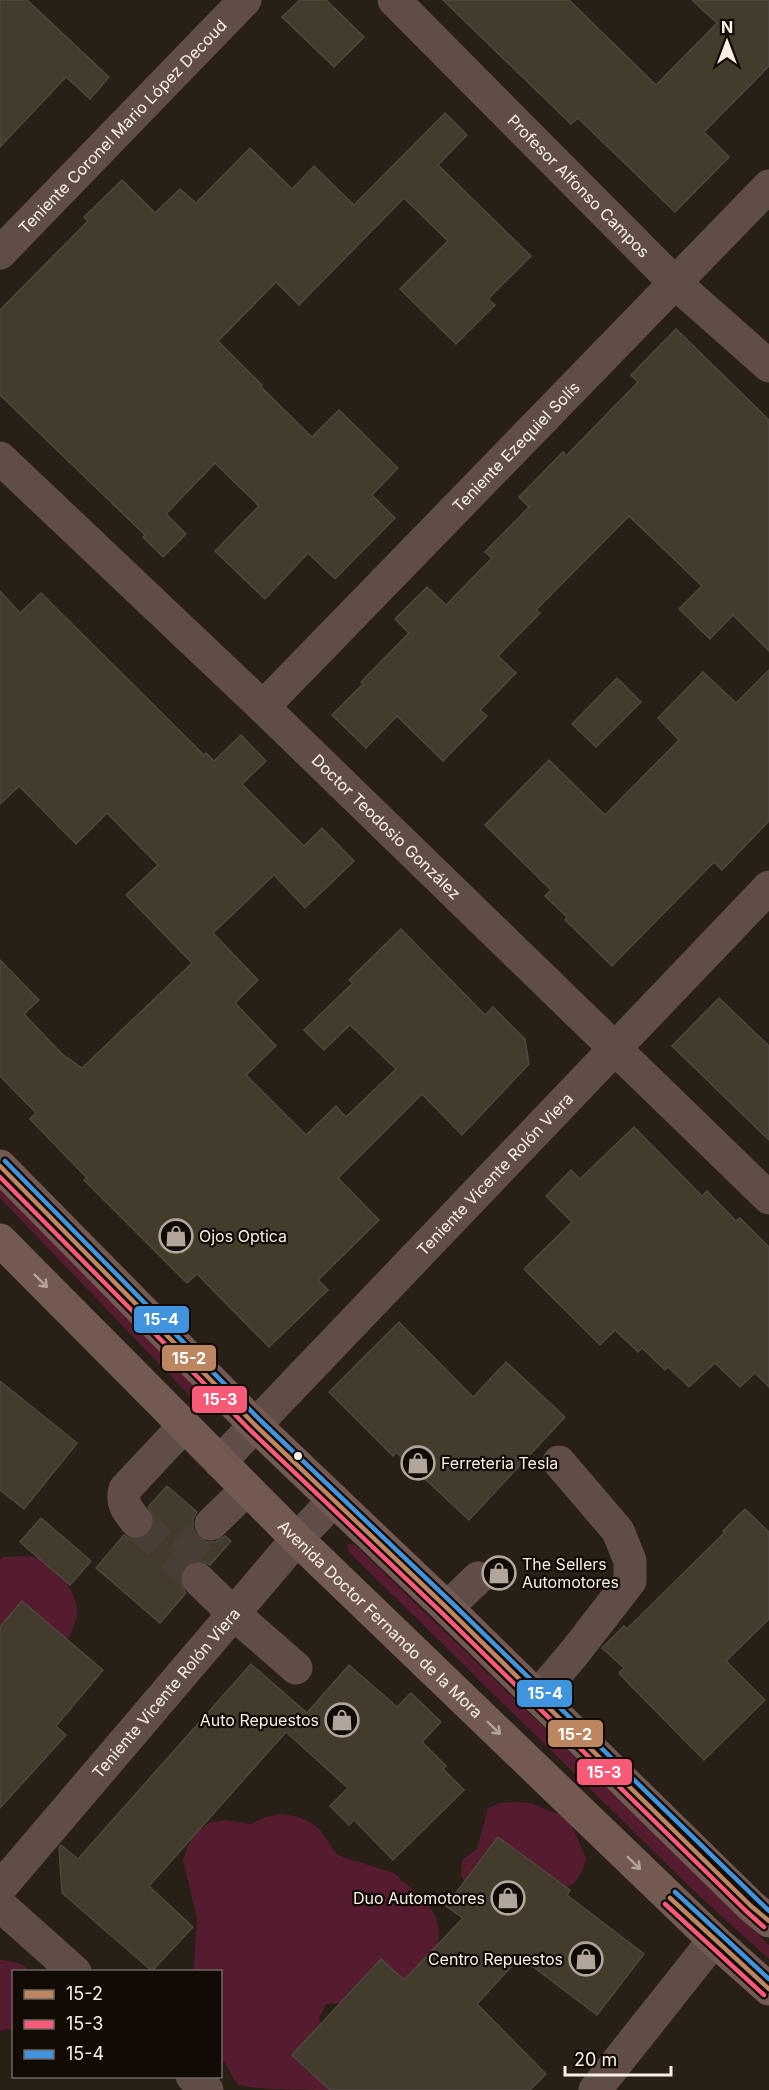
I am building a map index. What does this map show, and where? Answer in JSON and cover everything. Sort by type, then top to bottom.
[{"type":"highway","points":[[0,1166],[255,1425],[769,1921]]},
{"type":"highway","name":"Avenida Doctor Fernando de la Mora","points":[[0,1240],[297,1539],[714,1940],[769,1989]]},
{"type":"street","name":"Teniente Coronel Mario López Decoud","points":[[0,253],[245,0]]},
{"type":"street","name":"Profesor Alfonso Campos","points":[[394,0],[674,282],[769,366]]},
{"type":"street","name":"Teniente Ezequiel Solís","points":[[263,707],[769,186]]},
{"type":"street","name":"Doctor Teodosio González","points":[[0,458],[263,707],[616,1047],[769,1198]]},
{"type":"street","name":"Teniente Vicente Rolón Viera","points":[[220,1462],[769,887]]},
{"type":"street","points":[[136,1521],[124,1506],[125,1489],[184,1426]]},
{"type":"street","points":[[537,1697],[630,1581],[630,1561],[618,1531],[559,1462]]},
{"type":"street","points":[[211,1524],[248,1489]]},
{"type":"street","name":"Teniente Vicente Rolón Viera","points":[[0,1888],[297,1539],[334,1500]]},
{"type":"street","points":[[447,1608],[478,1578]]},
{"type":"street","points":[[198,1580],[296,1668]]},
{"type":"street","points":[[0,1905],[74,1970]]},
{"type":"street","points":[[595,2090],[714,1940]]},
{"type":"street","points":[[194,2078],[207,2090]]},
{"type":"shaded area","points":[[0,1182],[215,1408],[215,1414],[208,1415],[0,1198]]},
{"type":"shaded area","points":[[347,1545],[355,1545],[769,1945],[769,1959],[694,1891],[348,1551]]},
{"type":"shaded area","points":[[4,1557],[37,1558],[52,1567],[65,1581],[75,1599],[77,1608],[75,1623],[66,1641],[0,1636],[0,1559]]},
{"type":"shaded area","points":[[501,1803],[531,1803],[569,1819],[586,1858],[582,1871],[574,1883],[566,1887],[539,1890],[468,1889],[461,1875],[462,1860],[477,1849],[488,1808]]},
{"type":"shaded area","points":[[280,1814],[296,1816],[310,1822],[321,1831],[337,1855],[394,1873],[428,1904],[436,1917],[439,1932],[438,1946],[422,1972],[370,2002],[326,2004],[319,2018],[325,2033],[336,2090],[271,2089],[239,2085],[222,2060],[222,1970],[192,1970],[197,1918],[183,1860],[188,1846],[197,1832],[209,1823],[224,1820],[251,1824],[265,1817]]},
{"type":"shaded area","points":[[0,1960],[20,1964],[28,1970],[12,1970],[12,2028],[0,2031]]},
{"type":"building","points":[[0,0],[27,0],[109,77],[90,99],[66,77],[0,147]]},
{"type":"building","points":[[300,0],[326,0],[364,37],[334,67],[282,17]]},
{"type":"building","points":[[443,0],[569,0],[656,85],[717,23],[692,0],[769,0],[769,66],[704,132],[729,157],[675,212],[578,118],[571,124]]},
{"type":"building","points":[[445,113],[467,135],[438,165],[531,256],[488,299],[495,305],[456,344],[400,289],[448,241],[404,198],[299,305],[276,282],[218,341],[312,437],[339,410],[398,468],[372,495],[395,518],[335,579],[308,553],[265,599],[215,551],[259,506],[215,463],[166,514],[186,534],[163,557],[143,537],[145,535],[0,395],[0,310],[88,221],[84,217],[122,180],[155,213],[180,189],[196,203],[250,148],[292,189],[314,166],[354,205]]},
{"type":"building","points":[[676,329],[769,420],[769,651],[733,615],[710,639],[679,609],[702,586],[629,516],[536,610],[540,613],[498,656],[516,673],[480,710],[487,716],[443,761],[397,716],[366,748],[332,715],[409,633],[395,619],[427,587],[446,605],[492,558],[485,552],[529,507],[519,497],[563,452],[566,456],[638,382],[631,375]]},
{"type":"building","points":[[0,591],[20,613],[41,593],[204,755],[206,753],[214,761],[241,735],[266,761],[242,784],[304,846],[322,828],[354,861],[305,908],[274,875],[213,933],[258,980],[235,1003],[276,1046],[246,1075],[306,1135],[336,1106],[346,1117],[396,1069],[350,1025],[324,1050],[304,1030],[353,983],[349,980],[401,929],[485,1015],[493,1007],[525,1039],[529,1064],[462,1135],[422,1094],[338,1178],[379,1220],[318,1280],[328,1290],[269,1347],[197,1274],[187,1283],[84,1180],[87,1178],[30,1119],[36,1113],[0,1076],[0,960],[39,1000],[24,1014],[62,1054],[82,1068],[192,963],[126,895],[158,865],[107,813],[76,844],[19,786],[0,804]]},
{"type":"building","points":[[769,670],[769,821],[722,870],[714,862],[612,966],[565,920],[567,917],[545,896],[551,890],[485,825],[549,760],[605,815],[679,740],[658,718],[703,672],[736,703]]},
{"type":"building","points":[[617,678],[641,702],[596,747],[572,724]]},
{"type":"building","points":[[719,998],[769,1046],[769,1140],[672,1046]]},
{"type":"building","points":[[634,1127],[702,1196],[707,1191],[736,1221],[740,1218],[769,1247],[769,1387],[755,1373],[740,1387],[715,1363],[689,1387],[668,1367],[665,1370],[642,1348],[638,1352],[615,1330],[600,1345],[524,1269],[572,1222],[546,1196],[571,1170],[580,1179]]},
{"type":"building","points":[[399,1322],[473,1397],[506,1362],[565,1417],[469,1520],[396,1452],[393,1456],[329,1392]]},
{"type":"building","points":[[0,1381],[77,1443],[24,1509],[0,1490]]},
{"type":"building","points":[[167,1486],[197,1512],[193,1519],[193,1528],[198,1537],[205,1542],[215,1542],[225,1536],[231,1541],[210,1565],[202,1561],[193,1561],[184,1566],[180,1575],[180,1584],[186,1593],[160,1623],[96,1568],[124,1535],[138,1540],[148,1535],[154,1527],[155,1519],[148,1507]]},
{"type":"building","points":[[745,1509],[769,1532],[769,1619],[726,1661],[765,1700],[704,1760],[619,1673],[624,1668],[602,1648],[624,1626],[627,1629],[725,1532],[723,1531]]},
{"type":"building","points":[[41,1518],[91,1561],[70,1585],[20,1542]]},
{"type":"building","points":[[22,1601],[103,1670],[56,1726],[66,1735],[0,1808],[0,1627]]},
{"type":"building","points":[[251,1664],[307,1713],[349,1665],[397,1707],[411,1693],[441,1722],[422,1742],[446,1766],[443,1769],[464,1790],[393,1860],[354,1820],[349,1825],[330,1806],[348,1788],[286,1732],[149,1886],[193,1927],[153,1970],[62,1893],[59,1848],[61,1845],[78,1859]]},
{"type":"building","points":[[498,1837],[570,1890],[567,1895],[644,1954],[597,2015],[520,1957],[477,2004],[546,2074],[530,2090],[330,2090],[292,2055],[381,1959],[404,1980],[463,1918],[446,1906]]},
{"type":"tunnel","points":[[136,1521],[198,1579]]},
{"type":"tunnel","points":[[179,1561],[211,1524]]},
{"type":"transit line","name":"15-4","points":[[5,1161],[260,1420],[769,1911]]},
{"type":"transit line","name":"15-2","points":[[0,1166],[255,1425],[769,1921]]},
{"type":"transit line","name":"15-3","points":[[0,1177],[250,1430],[442,1613],[764,1927]]},
{"type":"transit line","name":"15-4","points":[[675,1892],[769,1979]]},
{"type":"transit line","name":"15-2","points":[[670,1898],[769,1989]]},
{"type":"transit line","name":"15-3","points":[[665,1904],[764,1995]]},
{"type":"place","name":"Ojos Optica","points":[[176,1236]]},
{"type":"place","name":"Ferreteria Tesla","points":[[418,1463]]},
{"type":"place","name":"The Sellers Automotores","points":[[499,1573]]},
{"type":"place","name":"Auto Repuestos","points":[[342,1720]]},
{"type":"place","name":"Duo Automotores","points":[[508,1898]]},
{"type":"place","name":"Centro Repuestos","points":[[586,1959]]}]
